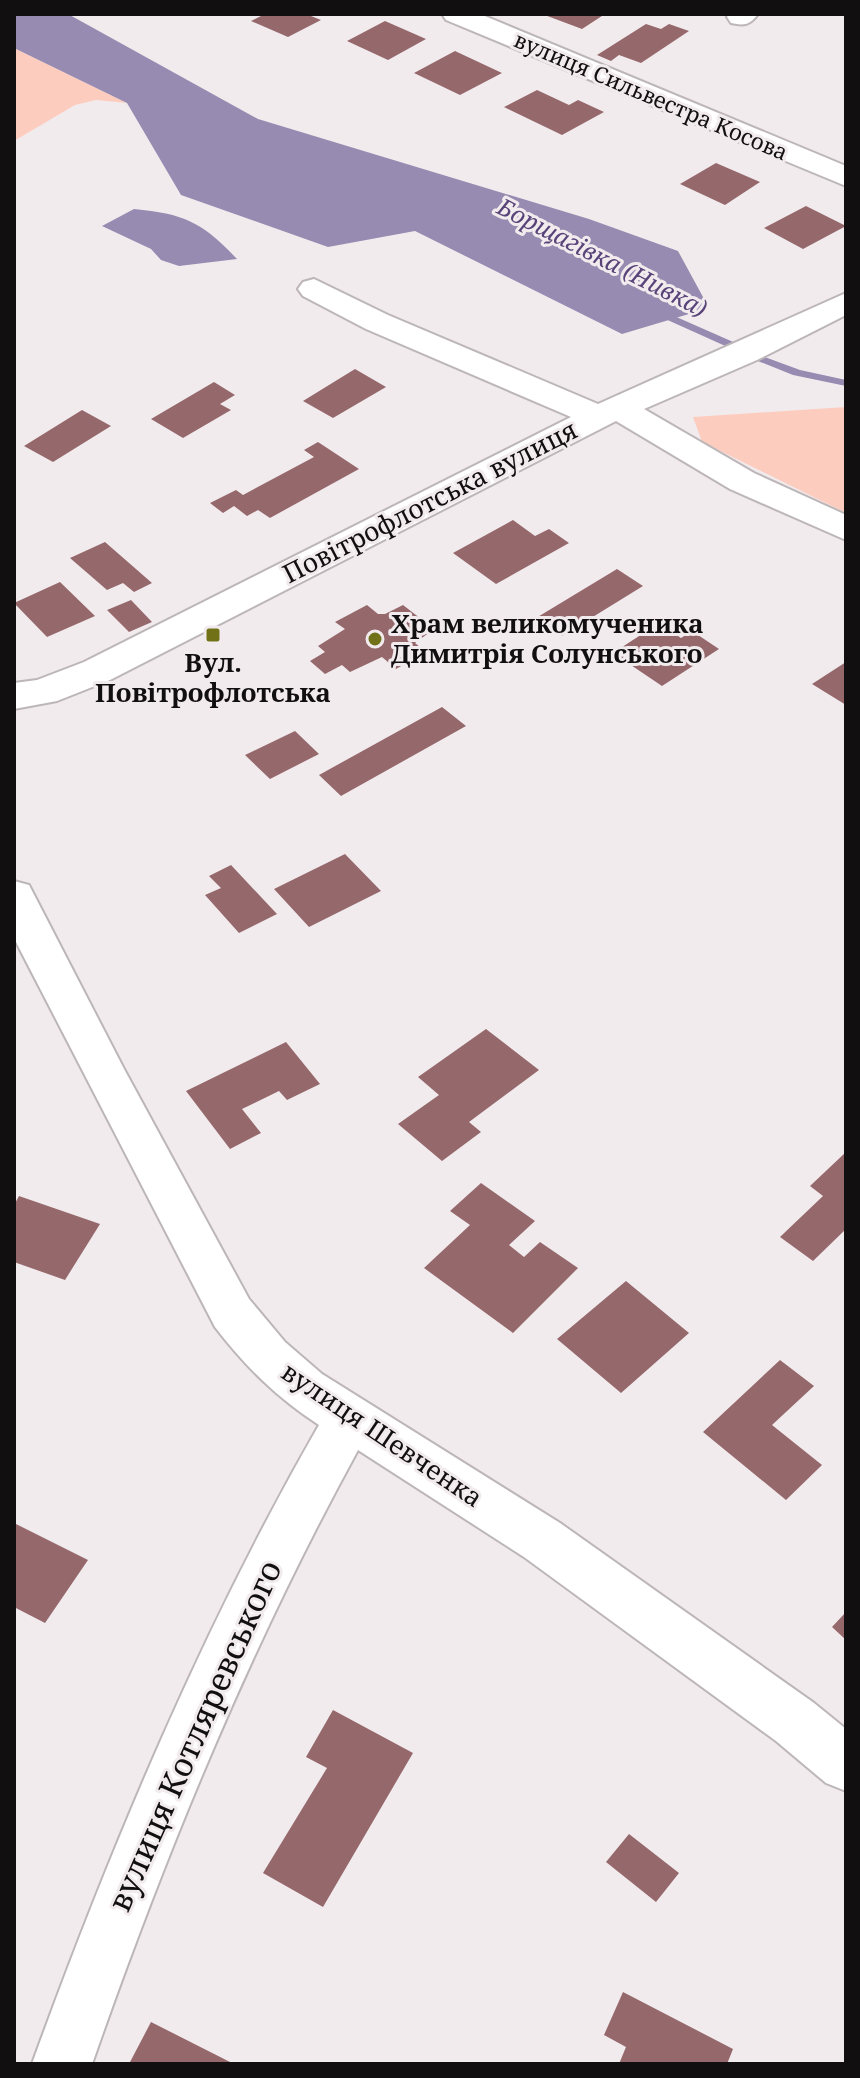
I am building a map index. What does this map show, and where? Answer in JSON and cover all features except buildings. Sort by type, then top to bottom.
[{"type":"street","name":"вулиця Сильвестра Косова","points":[[456,14],[846,177]]},
{"type":"street","points":[[314,289],[377,322],[548,393],[608,413],[742,481],[846,529]]},
{"type":"street","name":"Повітрофлотська вулиця","points":[[14,696],[43,692],[97,671],[608,413],[846,303]]},
{"type":"street","name":"вулиця Шевченка","points":[[14,896],[104,1074],[232,1313],[280,1368],[304,1389],[542,1540],[795,1722],[846,1764]]},
{"type":"street","name":"вулиця Котляревського","points":[[62,2064],[114,1916],[209,1694],[308,1490],[350,1418]]},
{"type":"shaded area","points":[[14,48],[127,103],[96,100],[75,105],[14,141]]},
{"type":"shaded area","points":[[846,407],[846,513],[702,442],[693,417]]},
{"type":"water","points":[[14,14],[68,14],[258,119],[589,219],[678,251],[709,308],[622,334],[415,231],[328,247],[181,195],[127,103],[14,48]]},
{"type":"water","points":[[134,209],[192,222],[213,236],[237,259],[179,266],[161,260],[151,249],[102,226]]},
{"type":"waterway","name":"Борщагівка (Нивка)","points":[[656,311],[736,347]]},
{"type":"waterway","name":"Борщагівка (Нивка)","points":[[762,359],[797,373],[846,383]]},
{"type":"place","name":"Вул. Повітрофлотська","points":[[213,635]]},
{"type":"place","name":"Храм великомученика Димитрія Солунського","points":[[375,639]]}]
